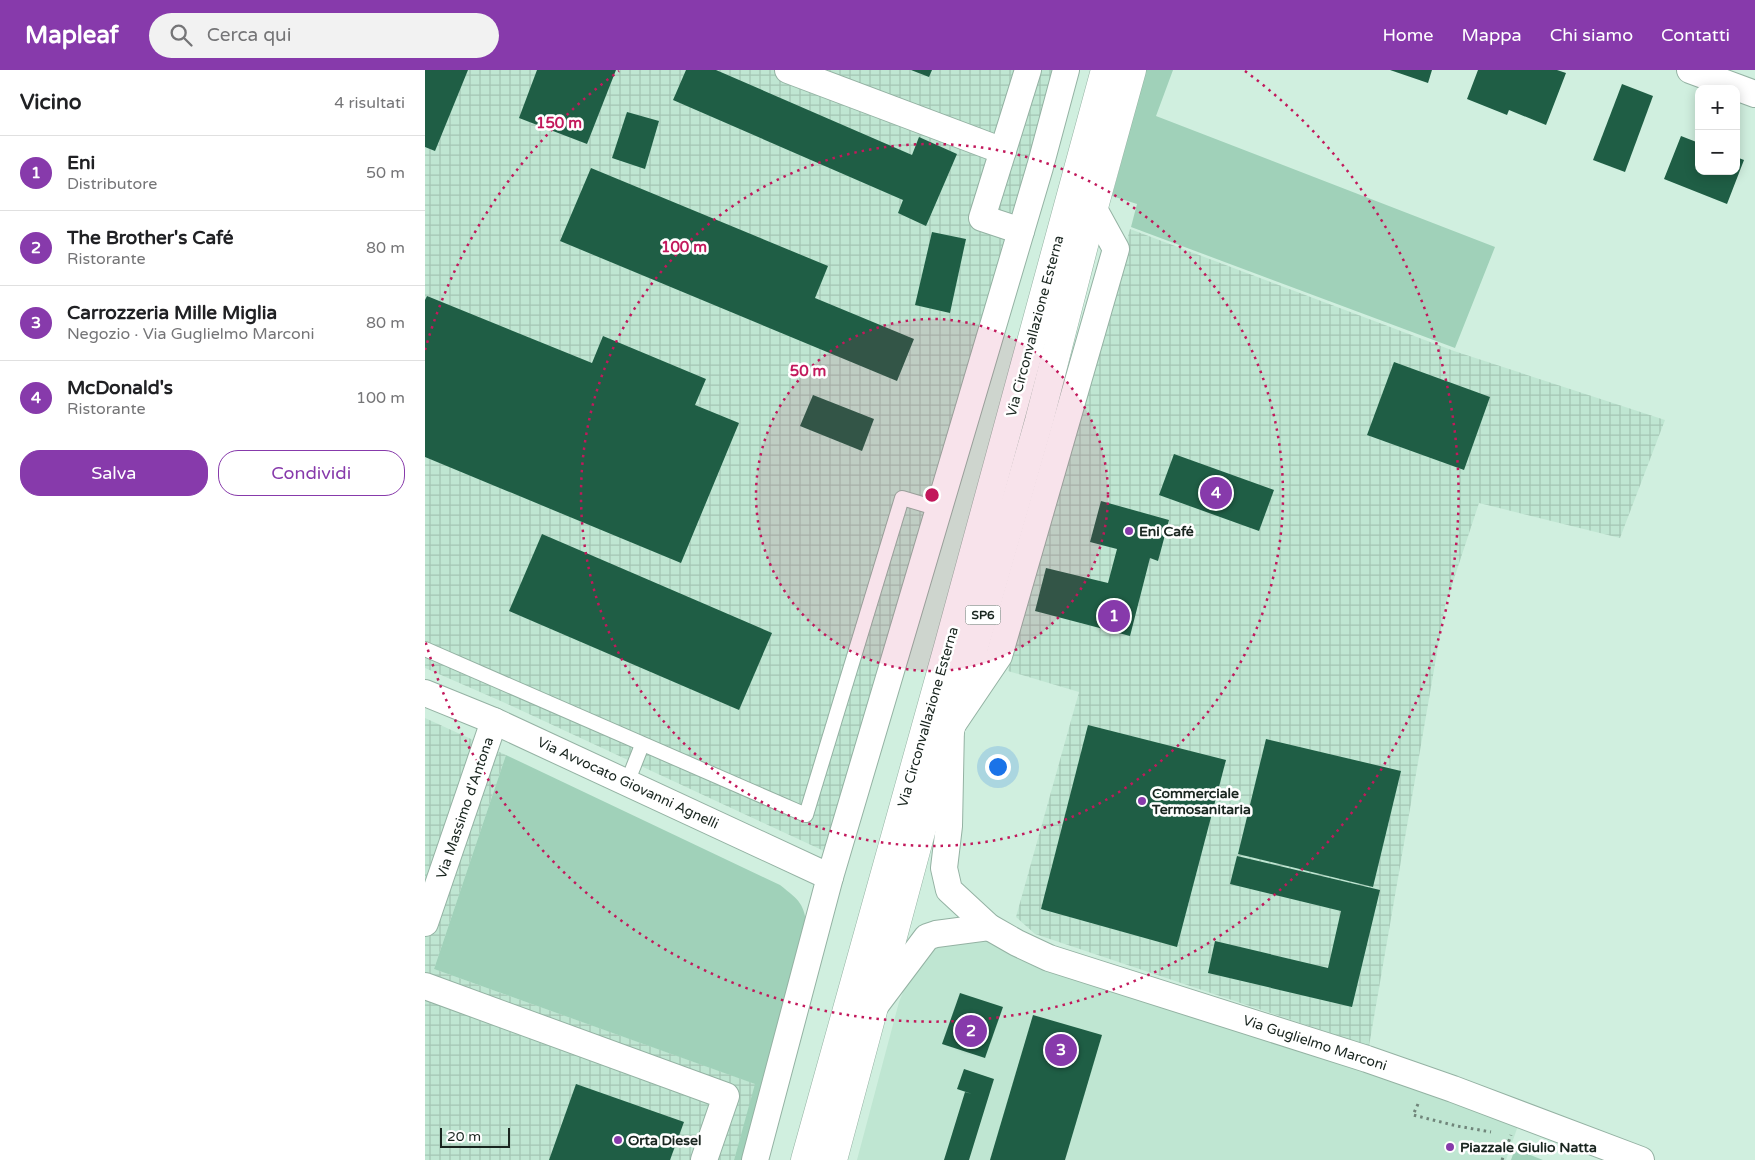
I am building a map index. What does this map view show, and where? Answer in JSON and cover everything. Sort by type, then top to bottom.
[{"type":"main road","name":"Via Circonvallazione Esterna","points":[[805,1160],[951,638],[1105,70]]},
{"type":"main road","name":"Via Circonvallazione Esterna","points":[[833,1160],[951,727],[1039,421],[1132,70]]},
{"type":"street","points":[[788,70],[1003,151]]},
{"type":"street","points":[[1021,231],[981,218],[1029,70]]},
{"type":"street","points":[[755,1160],[830,877],[1021,231],[1066,70]]},
{"type":"street","points":[[1690,70],[1755,94]]},
{"type":"street","name":"Via Avvocato Giovanni Agnelli","points":[[425,693],[494,721],[830,877]]},
{"type":"street","name":"Via Massimo d'Antona","points":[[425,922],[494,721]]},
{"type":"street","name":"Via Circonvallazione Esterna","points":[[944,868],[949,826],[951,727]]},
{"type":"street","name":"Via Guglielmo Marconi","points":[[944,868],[949,890],[989,926],[1017,943],[1049,958],[1367,1059],[1453,1089],[1641,1160]]},
{"type":"street","points":[[873,1008],[927,937],[989,926]]},
{"type":"street","points":[[425,986],[726,1096],[704,1160]]},
{"type":"lane","points":[[425,649],[806,815],[902,498],[939,509]]},
{"type":"lane","points":[[627,783],[642,745]]},
{"type":"path","points":[[1502,1160],[1511,1135]]},
{"type":"shaded area","points":[[425,70],[1053,70],[1028,164],[824,851],[503,702],[425,668]]},
{"type":"shaded area","points":[[1146,70],[1173,70],[1156,116],[1495,247],[1455,348],[1131,227],[1137,204],[1112,196]]},
{"type":"shaded area","points":[[1130,229],[1454,351],[1665,420],[1620,538],[1479,503],[1445,606],[1369,1046],[1035,934],[1016,917],[1079,692],[1008,671]]},
{"type":"shaded area","points":[[425,718],[506,755],[434,969],[756,1084],[734,1160],[425,1160]]},
{"type":"shaded area","points":[[506,755],[780,885],[800,903],[807,928],[747,1160],[734,1160],[755,1084],[434,969]]},
{"type":"shaded area","points":[[989,929],[1520,1120],[1506,1160],[857,1160],[899,1002],[923,943]]},
{"type":"shaded area","points":[[1515,1149],[1543,1160],[1511,1160]]},
{"type":"building","points":[[425,70],[468,70],[435,151],[425,147]]},
{"type":"building","points":[[537,70],[616,70],[587,144],[519,118]]},
{"type":"building","points":[[686,70],[716,70],[912,155],[919,137],[957,154],[926,226],[898,213],[903,200],[673,100]]},
{"type":"building","points":[[911,70],[932,70],[929,77]]},
{"type":"building","points":[[1390,70],[1432,70],[1428,83]]},
{"type":"building","points":[[1478,70],[1557,70],[1566,73],[1546,125],[1509,110],[1507,115],[1467,99]]},
{"type":"building","points":[[1622,84],[1653,96],[1625,172],[1593,160]]},
{"type":"building","points":[[627,112],[659,121],[645,169],[612,158]]},
{"type":"building","points":[[1681,136],[1695,141],[1695,175],[1738,175],[1727,204],[1664,179]]},
{"type":"building","points":[[1740,158],[1744,160],[1740,170]]},
{"type":"building","points":[[591,168],[828,266],[815,298],[914,339],[897,381],[560,241]]},
{"type":"building","points":[[932,232],[966,239],[950,313],[915,305]]},
{"type":"building","points":[[427,296],[592,363],[603,336],[706,379],[695,405],[739,423],[681,563],[425,457],[425,300]]},
{"type":"building","points":[[1394,362],[1490,397],[1464,470],[1367,435]]},
{"type":"building","points":[[813,395],[874,419],[862,451],[800,426]]},
{"type":"building","points":[[1174,454],[1274,490],[1259,531],[1159,495]]},
{"type":"building","points":[[1101,501],[1169,520],[1158,561],[1150,558],[1130,636],[1035,611],[1046,568],[1108,583],[1117,549],[1090,542]]},
{"type":"building","points":[[542,534],[772,633],[739,710],[509,611]]},
{"type":"building","name":"Commerciale Termosanitaria","points":[[1088,725],[1226,760],[1177,947],[1041,909]]},
{"type":"building","points":[[1266,739],[1401,771],[1373,887],[1238,854]]},
{"type":"building","points":[[1237,856],[1380,890],[1352,1007],[1208,973],[1215,941],[1328,968],[1341,911],[1230,884]]},
{"type":"building","points":[[960,993],[1003,1007],[985,1058],[942,1044]]},
{"type":"building","points":[[1033,1015],[1102,1035],[1065,1160],[990,1160]]},
{"type":"building","points":[[964,1069],[994,1079],[969,1160],[944,1160],[965,1092],[972,1094],[957,1089]]},
{"type":"building","points":[[576,1084],[684,1122],[670,1160],[549,1160]]},
{"type":"place","name":"McDonald's","points":[[1216,493]]},
{"type":"place","name":"Eni Café","points":[[1129,531]]},
{"type":"place","name":"Eni","points":[[1114,616]]},
{"type":"place","name":"Commerciale Termosanitaria","points":[[1142,801]]},
{"type":"place","name":"The Brother's Café","points":[[971,1031]]},
{"type":"place","name":"Carrozzeria Mille Miglia","points":[[1061,1050]]},
{"type":"place","name":"Orta Diesel","points":[[618,1140]]},
{"type":"place","name":"Piazzale Giulio Natta","points":[[1450,1147]]}]
